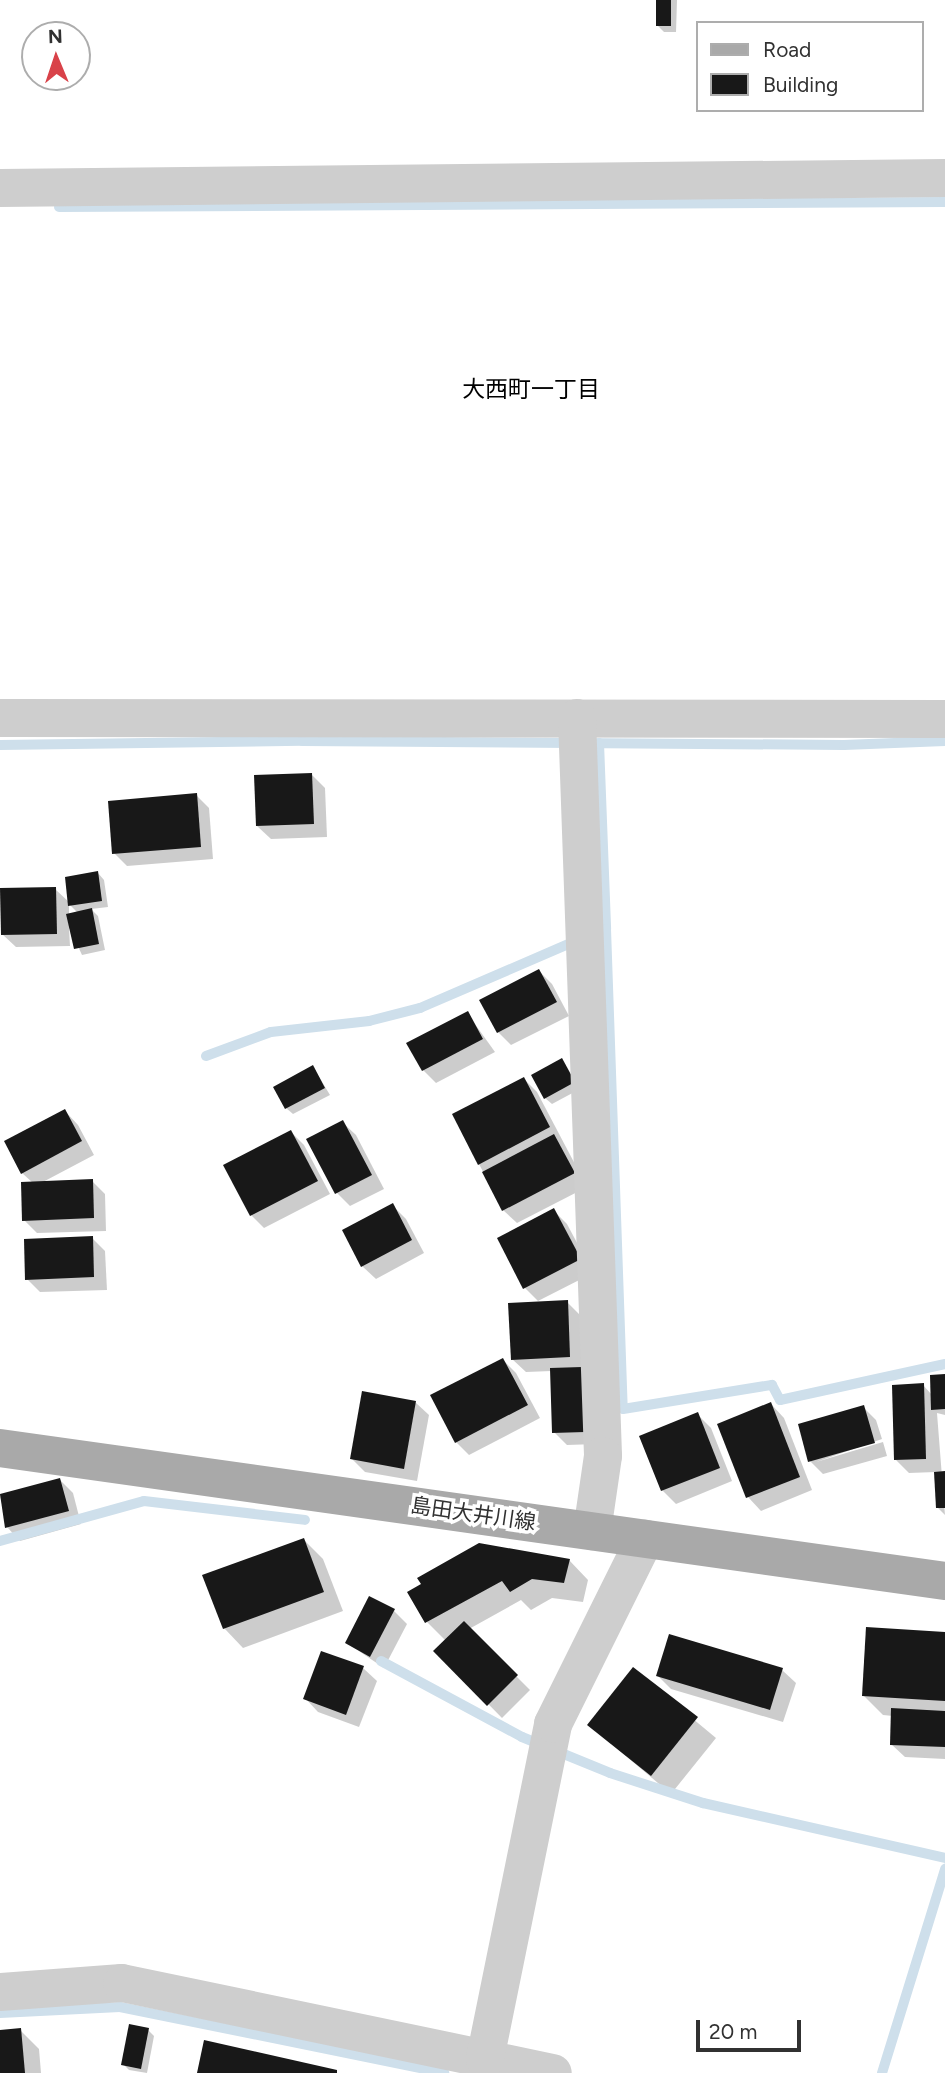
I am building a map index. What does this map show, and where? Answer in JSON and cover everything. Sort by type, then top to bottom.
[{"type":"main road","name":"島田大井川線","points":[[0,1448],[945,1581]]},
{"type":"street","points":[[0,188],[945,178]]},
{"type":"street","points":[[0,718],[945,719]]},
{"type":"street","points":[[577,718],[603,1456],[592,1531]]},
{"type":"street","points":[[485,2059],[553,1724],[645,1539]]},
{"type":"street","points":[[0,1992],[122,1983],[406,2058],[485,2059],[553,2073]]},
{"type":"building","points":[[656,0],[671,0],[671,26],[656,26]]},
{"type":"building","points":[[312,773],[314,824],[256,826],[254,775]]},
{"type":"building","points":[[197,793],[201,847],[112,854],[108,801]]},
{"type":"building","points":[[98,871],[102,901],[68,906],[65,877]]},
{"type":"building","points":[[56,887],[57,934],[1,935],[0,888]]},
{"type":"building","points":[[92,908],[99,944],[74,949],[66,914]]},
{"type":"building","points":[[539,969],[557,1002],[497,1033],[479,1000]]},
{"type":"building","points":[[468,1011],[483,1039],[422,1071],[406,1043]]},
{"type":"building","points":[[562,1058],[575,1082],[544,1099],[531,1075]]},
{"type":"building","points":[[313,1065],[325,1088],[285,1109],[273,1087]]},
{"type":"building","points":[[524,1077],[550,1127],[478,1165],[452,1114]]},
{"type":"building","points":[[65,1109],[82,1141],[21,1174],[4,1141]]},
{"type":"building","points":[[343,1120],[372,1175],[335,1194],[306,1139]]},
{"type":"building","points":[[291,1130],[318,1181],[250,1216],[223,1165]]},
{"type":"building","points":[[554,1134],[575,1173],[502,1211],[482,1172]]},
{"type":"building","points":[[93,1179],[94,1218],[22,1221],[21,1182]]},
{"type":"building","points":[[393,1203],[412,1240],[361,1267],[342,1230]]},
{"type":"building","points":[[554,1208],[581,1259],[523,1289],[497,1238]]},
{"type":"building","points":[[93,1236],[94,1277],[25,1280],[24,1239]]},
{"type":"building","points":[[568,1300],[570,1357],[511,1360],[508,1303]]},
{"type":"building","points":[[503,1358],[528,1405],[455,1443],[430,1395]]},
{"type":"building","points":[[582,1367],[585,1432],[552,1433],[550,1368]]},
{"type":"building","points":[[945,1374],[945,1409],[931,1410],[930,1375]]},
{"type":"building","points":[[924,1383],[926,1459],[894,1460],[892,1385]]},
{"type":"building","points":[[362,1391],[416,1401],[404,1469],[350,1459]]},
{"type":"building","points":[[771,1402],[800,1477],[746,1498],[717,1424]]},
{"type":"building","points":[[864,1405],[875,1443],[808,1462],[798,1424]]},
{"type":"building","points":[[698,1412],[720,1468],[661,1491],[639,1436]]},
{"type":"building","points":[[945,1471],[945,1508],[936,1508],[934,1472]]},
{"type":"building","points":[[60,1478],[69,1511],[5,1528],[0,1494]]},
{"type":"building","points":[[304,1538],[324,1592],[223,1629],[202,1575]]},
{"type":"building","points":[[479,1543],[570,1559],[564,1583],[532,1579],[510,1592],[502,1581],[425,1623],[407,1592],[421,1584],[417,1578]]},
{"type":"building","points":[[369,1596],[395,1609],[370,1657],[345,1643]]},
{"type":"building","points":[[464,1621],[518,1675],[487,1706],[433,1651]]},
{"type":"building","points":[[866,1627],[945,1632],[945,1701],[862,1696]]},
{"type":"building","points":[[669,1634],[783,1668],[770,1710],[656,1676]]},
{"type":"building","points":[[321,1651],[364,1666],[346,1715],[303,1699]]},
{"type":"building","points":[[633,1667],[698,1717],[651,1776],[587,1725]]},
{"type":"building","points":[[891,1708],[945,1711],[945,1747],[890,1745]]},
{"type":"building","points":[[129,2024],[149,2028],[141,2069],[121,2065]]},
{"type":"building","points":[[21,2028],[25,2073],[0,2073],[0,2030]]},
{"type":"building","points":[[204,2040],[337,2070],[337,2073],[197,2073]]},
{"type":"waterway","points":[[59,207],[945,202]]},
{"type":"waterway","points":[[0,745],[302,741],[844,745],[945,741]]},
{"type":"waterway","points":[[599,743],[606,929],[603,930]]},
{"type":"waterway","points":[[606,929],[623,1409],[772,1385],[780,1400],[945,1364]]},
{"type":"waterway","points":[[206,1056],[271,1032],[369,1021],[420,1008],[578,940]]},
{"type":"waterway","points":[[0,1541],[144,1501],[305,1520]]},
{"type":"waterway","points":[[381,1661],[522,1737],[610,1773],[703,1803],[945,1858]]},
{"type":"waterway","points":[[882,2073],[945,1869]]},
{"type":"waterway","points":[[0,2013],[120,2007],[444,2073]]},
{"type":"district","name":"大西町一丁目","points":[[531,389]]}]
